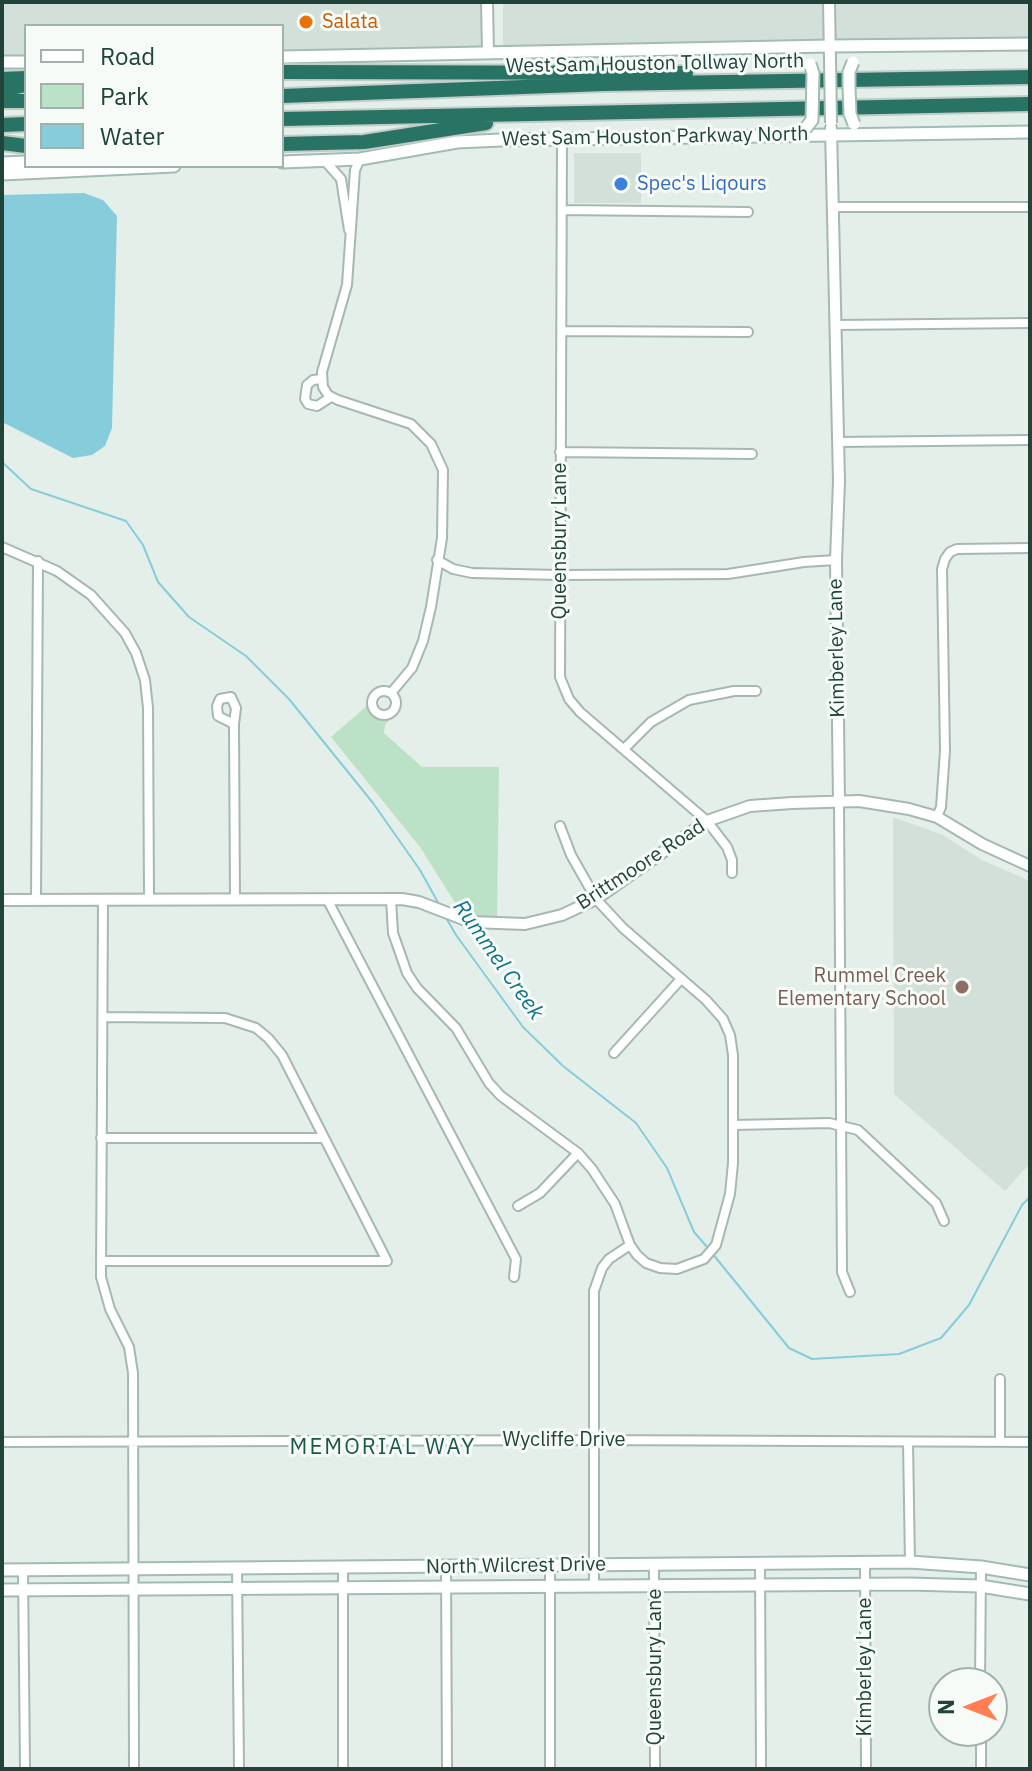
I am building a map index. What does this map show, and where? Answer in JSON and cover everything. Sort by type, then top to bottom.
[{"type":"highway","points":[[286,72],[705,73],[720,82]]},
{"type":"highway","name":"West Sam Houston Tollway North","points":[[284,96],[720,82],[1030,77]]},
{"type":"highway","points":[[2,79],[24,78]]},
{"type":"highway","points":[[2,90],[24,85]]},
{"type":"highway","points":[[2,101],[24,101]]},
{"type":"highway","points":[[284,119],[1030,104]]},
{"type":"highway","points":[[284,144],[364,142],[494,121],[614,112]]},
{"type":"highway","points":[[2,125],[24,124]]},
{"type":"highway","points":[[2,143],[24,154]]},
{"type":"highway","points":[[2,151],[24,155]]},
{"type":"main road","points":[[284,57],[1030,44]]},
{"type":"main road","points":[[868,134],[854,124],[850,114],[849,72],[853,62],[874,46]]},
{"type":"main road","points":[[793,134],[805,129],[812,120],[813,73],[810,64],[794,48]]},
{"type":"main road","points":[[2,62],[24,62]]},
{"type":"main road","points":[[2,72],[24,71]]},
{"type":"main road","name":"West Sam Houston Parkway North","points":[[284,162],[360,159],[457,142],[793,134],[831,128],[868,134],[1030,132]]},
{"type":"main road","points":[[2,163],[24,156]]},
{"type":"main road","points":[[2,174],[131,168]]},
{"type":"main road","name":"North Wilcrest Drive","points":[[2,1570],[910,1562],[981,1567],[1030,1575]]},
{"type":"main road","name":"North Wilcrest Drive","points":[[2,1590],[865,1584],[980,1586],[1030,1594]]},
{"type":"street","points":[[487,2],[488,53]]},
{"type":"street","name":"Kimberley Lane","points":[[829,2],[838,442],[836,560],[842,1272],[850,1292]]},
{"type":"street","name":"Queensbury Lane","points":[[562,138],[559,664],[564,688],[580,712],[707,821],[727,847],[732,860],[732,873]]},
{"type":"street","points":[[360,159],[355,170],[344,301],[322,379],[325,391],[331,397],[411,424],[431,444],[443,470],[442,538],[431,607],[423,641],[412,668],[391,693]]},
{"type":"street","points":[[325,161],[341,179],[350,234]]},
{"type":"street","points":[[832,207],[1030,207]]},
{"type":"street","points":[[562,210],[748,212]]},
{"type":"street","points":[[836,325],[1030,323]]},
{"type":"street","points":[[562,331],[748,332]]},
{"type":"street","points":[[322,379],[313,380],[307,385],[305,399],[308,404],[317,406],[331,397]]},
{"type":"street","points":[[838,442],[1030,440]]},
{"type":"street","points":[[560,452],[752,454]]},
{"type":"street","points":[[2,547],[38,561],[91,595],[125,633],[140,664],[148,708],[149,899]]},
{"type":"street","points":[[937,817],[945,751],[942,569],[945,559],[957,549],[1030,548]]},
{"type":"street","points":[[437,560],[453,569],[472,573],[560,575],[728,574],[836,560]]},
{"type":"street","points":[[36,900],[38,561]]},
{"type":"street","points":[[624,749],[651,722],[689,700],[734,691],[756,691]]},
{"type":"street","points":[[234,724],[235,899]]},
{"type":"street","name":"Brittmoore Road","points":[[2,900],[391,899],[419,902],[483,925],[525,924],[562,915],[596,899],[707,821],[750,806],[839,802],[885,803],[937,817],[982,844],[1030,866]]},
{"type":"street","points":[[391,899],[393,933],[407,973],[417,988],[456,1028],[489,1083],[501,1096],[578,1153],[615,1204],[630,1245],[646,1263],[677,1269],[704,1259],[716,1245],[730,1194],[733,1055],[730,1035],[723,1019],[706,1000],[623,928],[596,899],[577,866],[560,826]]},
{"type":"street","points":[[103,899],[101,1261],[104,1294],[125,1336],[132,1360],[134,1769]]},
{"type":"street","points":[[327,899],[516,1259],[514,1277]]},
{"type":"street","points":[[614,1053],[681,979]]},
{"type":"street","points":[[101,1261],[387,1261],[282,1055],[256,1028],[225,1018],[103,1017]]},
{"type":"street","points":[[733,1125],[841,1124],[858,1130],[936,1203],[944,1221]]},
{"type":"street","points":[[101,1138],[324,1138]]},
{"type":"street","points":[[518,1206],[540,1193],[578,1153]]},
{"type":"street","points":[[594,1586],[594,1291],[602,1268],[609,1259],[630,1245]]},
{"type":"street","points":[[1000,1379],[1000,1442]]},
{"type":"street","name":"Wycliffe Drive","points":[[2,1442],[1030,1442]]},
{"type":"street","points":[[908,1443],[910,1562]]},
{"type":"street","points":[[760,1564],[761,1769]]},
{"type":"street","name":"Kimberley Lane","points":[[865,1564],[866,1769]]},
{"type":"street","name":"Queensbury Lane","points":[[654,1565],[655,1769]]},
{"type":"street","points":[[343,1567],[343,1769]]},
{"type":"street","points":[[446,1567],[447,1769]]},
{"type":"street","points":[[550,1567],[550,1769]]},
{"type":"street","points":[[980,1667],[981,1567]]},
{"type":"street","points":[[23,1569],[25,1769]]},
{"type":"street","points":[[237,1569],[239,1769]]},
{"type":"street","points":[[981,1747],[981,1769]]},
{"type":"shaded area","points":[[2,2],[483,2],[484,46],[284,50],[284,24],[24,24],[24,57],[2,57]]},
{"type":"shaded area","points":[[503,2],[1030,2],[1030,38],[503,46]]},
{"type":"shaded area","points":[[574,153],[641,153],[641,203],[574,203]]},
{"type":"shaded area","name":"Rummel Creek Elementary School","points":[[893,817],[943,835],[982,860],[1030,881],[1030,1163],[1005,1191],[894,1094]]},
{"type":"green space","points":[[368,705],[375,717],[390,719],[384,733],[422,767],[499,767],[497,920],[459,909],[420,847],[331,737]]},
{"type":"water","points":[[84,193],[103,200],[117,216],[112,428],[105,446],[92,455],[73,458],[2,422],[2,195]]},
{"type":"waterway","name":"Rummel Creek","points":[[2,462],[31,489],[126,521],[143,545],[158,582],[189,617],[246,656],[289,699],[373,803],[420,870],[440,906]]},
{"type":"waterway","name":"Rummel Creek","points":[[445,916],[523,1027],[563,1066],[636,1123],[667,1168],[694,1232],[708,1248]]},
{"type":"waterway","name":"Rummel Creek","points":[[712,1253],[789,1348],[812,1359],[899,1354],[941,1338],[969,1305],[1022,1205],[1030,1197]]},
{"type":"place","name":"Salata","points":[[306,22]]},
{"type":"place","name":"Spec's Liqours","points":[[621,184]]},
{"type":"place","name":"Rummel Creek Elementary School","points":[[962,987]]},
{"type":"district","name":"MEMORIAL WAY","points":[[383,1448]]}]
